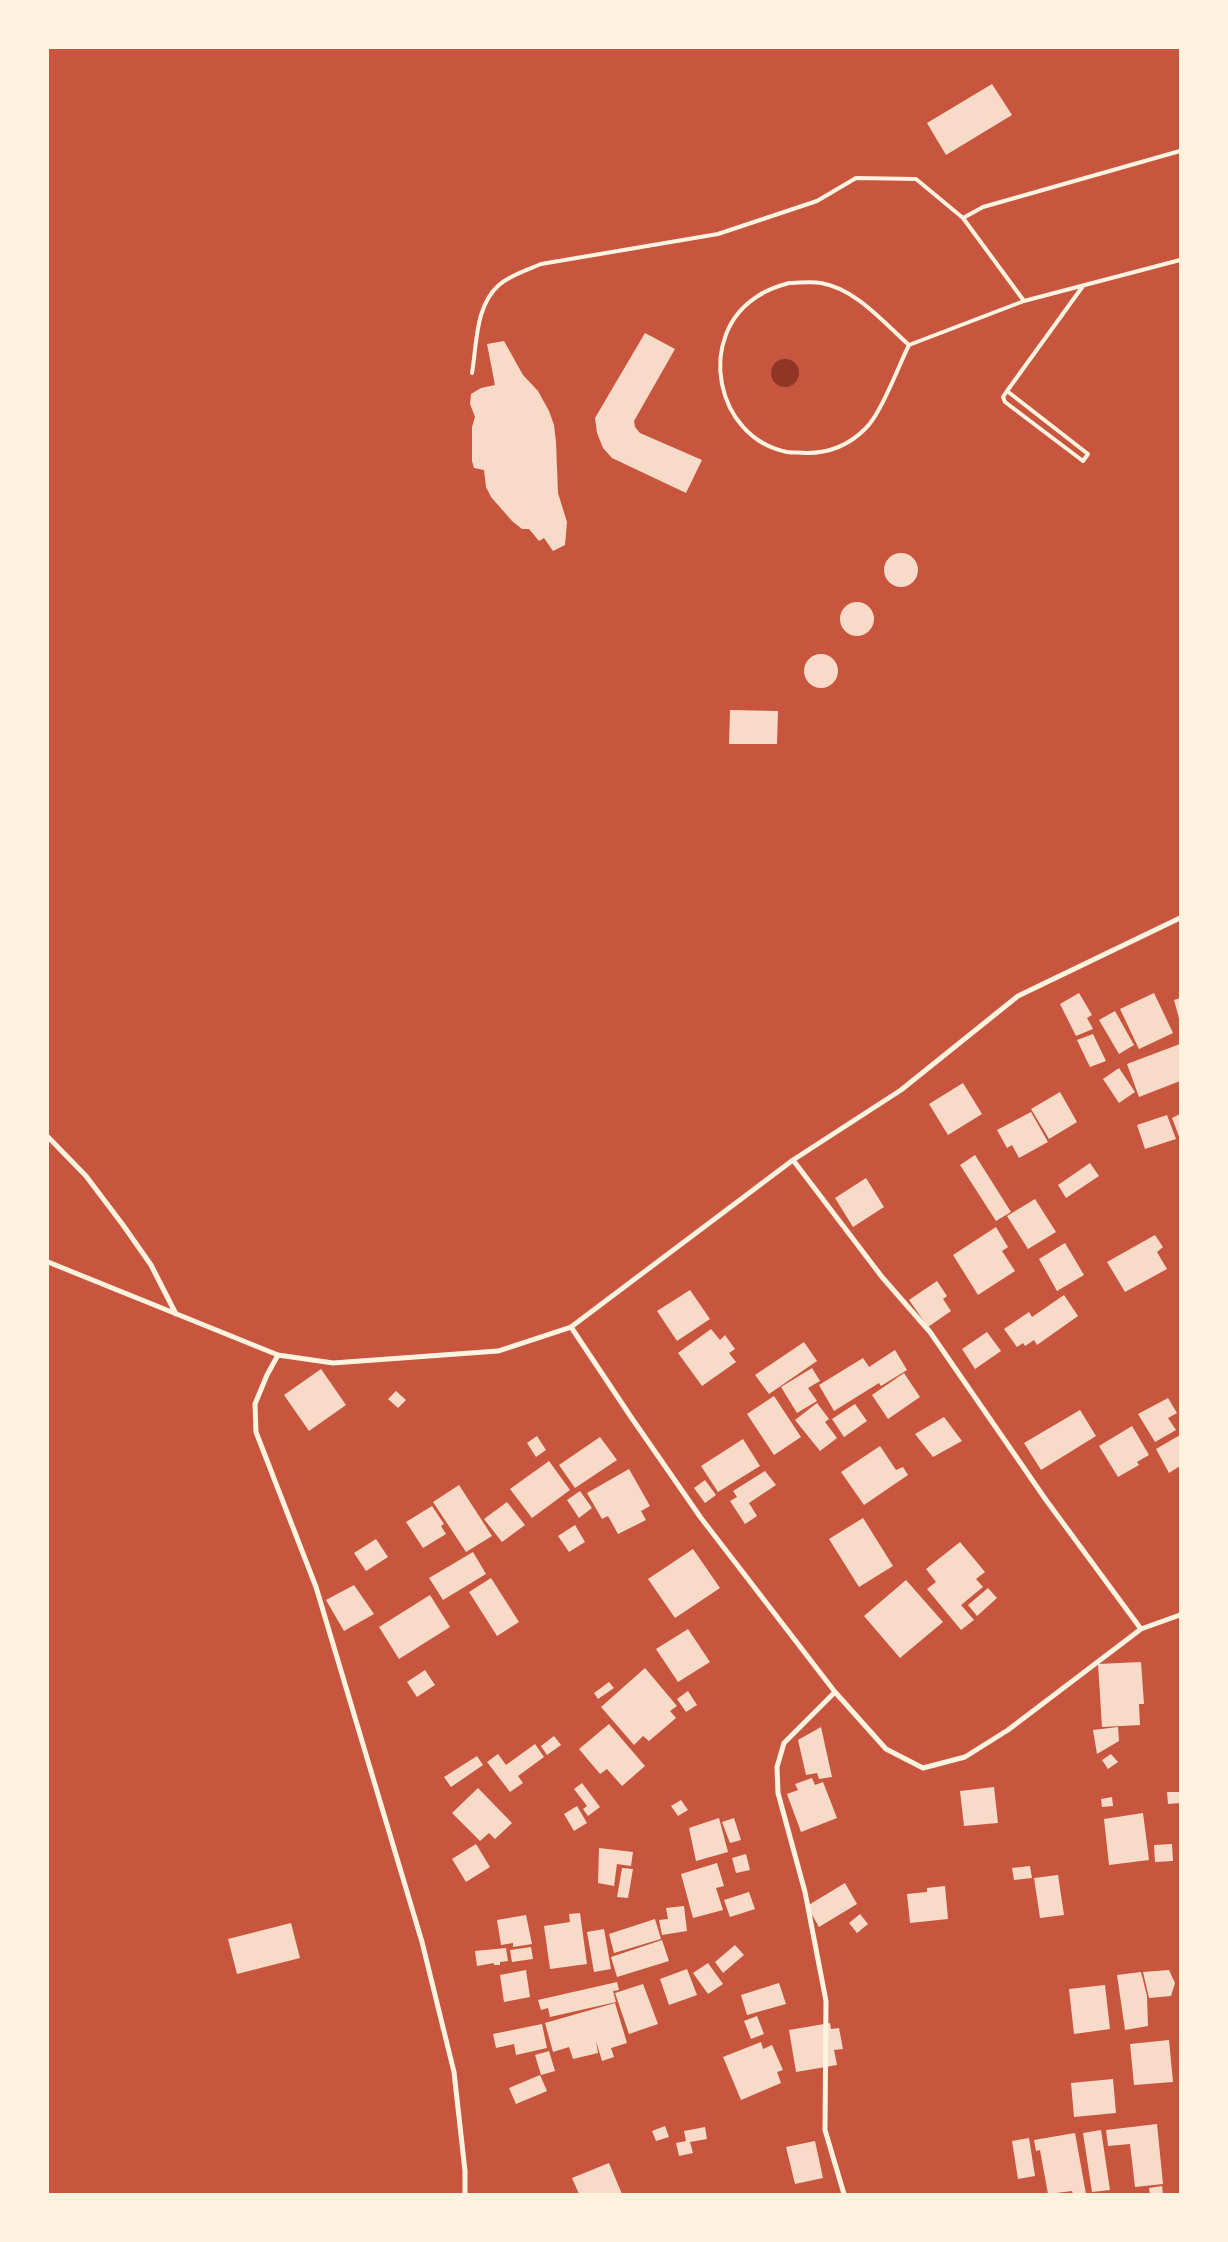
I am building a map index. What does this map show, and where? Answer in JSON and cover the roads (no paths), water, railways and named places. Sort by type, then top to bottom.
[{"type":"street","points":[[48,1262],[278,1355],[333,1363],[498,1351],[572,1327],[793,1160],[901,1090],[1018,996],[1180,918]]},
{"type":"street","points":[[48,1137],[86,1176],[123,1225],[151,1265],[176,1315]]},
{"type":"street","points":[[793,1160],[882,1277],[930,1332],[1046,1500],[1141,1629]]},
{"type":"street","points":[[572,1327],[701,1518],[835,1692],[886,1749],[923,1768],[965,1757],[1008,1730],[1141,1629],[1180,1615]]},
{"type":"street","points":[[278,1355],[255,1404],[256,1432],[316,1587],[422,1942],[454,2072],[465,2171],[465,2194]]},
{"type":"street","points":[[835,1692],[784,1744],[777,1767],[778,1793],[805,1892],[826,2001],[825,2130],[844,2194]]},
{"type":"lane","points":[[964,218],[983,207],[1180,151]]},
{"type":"lane","points":[[472,373],[482,310],[489,295],[500,284],[541,264],[718,234],[817,201],[856,178],[916,179],[964,218],[1024,300]]},
{"type":"lane","points":[[909,345],[859,301],[845,292],[820,283],[789,283],[772,288],[756,296],[733,321],[726,333],[721,351],[721,384],[726,401],[734,416],[758,440],[772,448],[788,452],[820,453],[836,448],[853,439],[875,419],[909,345],[1024,300],[1180,260]]},
{"type":"lane","points":[[1007,391],[1088,454],[1083,461],[1005,402],[1003,397],[1007,391],[1083,286]]}]
